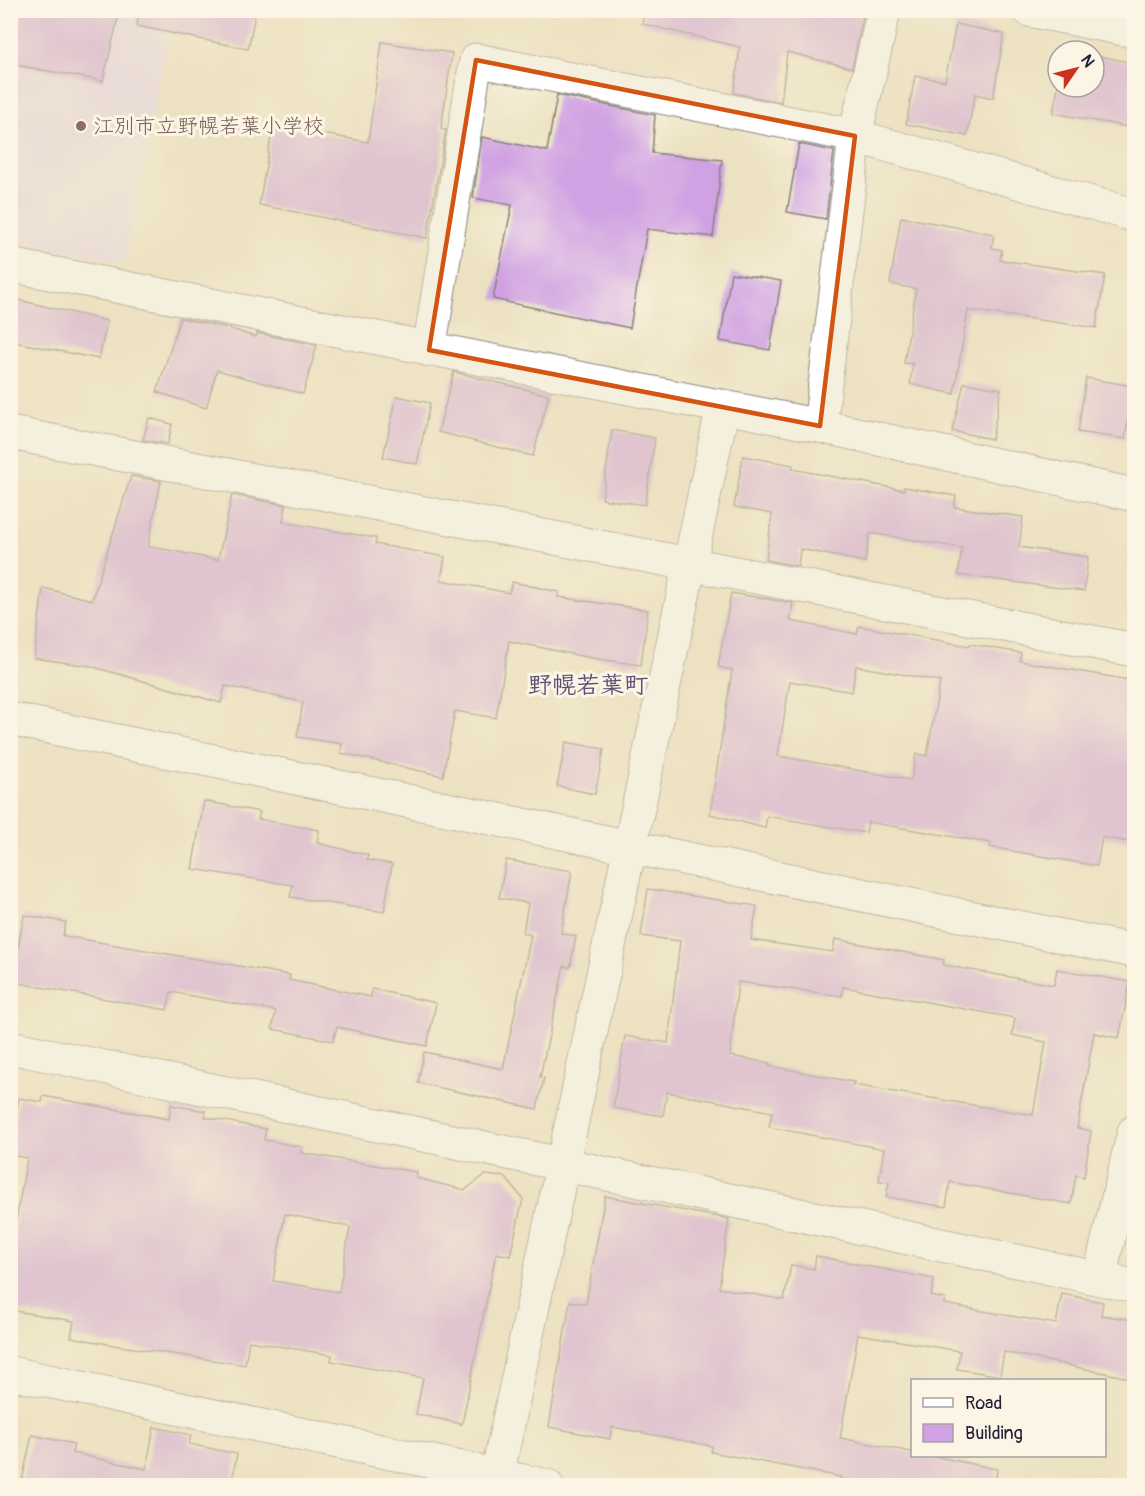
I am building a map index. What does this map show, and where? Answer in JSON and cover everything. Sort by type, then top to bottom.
[{"type":"street","points":[[820,426],[855,136],[884,10]]},
{"type":"street","points":[[1029,10],[1134,31]]},
{"type":"street","points":[[429,350],[476,60],[855,136],[1134,215]]},
{"type":"street","points":[[10,265],[429,350],[723,406],[1134,495]]},
{"type":"street","points":[[496,1480],[723,406]]},
{"type":"street","points":[[10,433],[1134,650]]},
{"type":"street","points":[[10,719],[1134,951]]},
{"type":"street","points":[[10,1047],[1134,1286]]},
{"type":"street","points":[[1100,1278],[1134,1132]]},
{"type":"street","points":[[10,1372],[496,1480],[547,1485]]},
{"type":"highlighted area","points":[[476,60],[855,136],[820,426],[429,350]]},
{"type":"shaded area","name":"江別市立野幌若葉小学校","points":[[10,11],[172,11],[125,263],[11,241]]},
{"type":"building","points":[[10,10],[120,10],[103,81],[10,64]]},
{"type":"building","points":[[139,10],[256,10],[248,49],[137,26]]},
{"type":"building","points":[[644,10],[838,10],[863,17],[852,68],[787,52],[781,102],[734,93],[740,47],[642,24]]},
{"type":"building","points":[[956,24],[1004,34],[993,98],[975,94],[967,136],[906,124],[915,76],[945,81]]},
{"type":"building","points":[[382,42],[452,53],[441,129],[446,130],[427,238],[259,205],[273,125],[368,142]]},
{"type":"building","points":[[1106,57],[1134,63],[1134,128],[1053,113],[1056,99],[1106,99]]},
{"type":"building","points":[[557,95],[655,115],[652,153],[722,160],[713,237],[647,229],[630,328],[493,299],[512,205],[473,198],[482,137],[547,151]]},
{"type":"building","points":[[799,144],[834,151],[826,219],[787,212]]},
{"type":"building","points":[[901,217],[994,234],[992,248],[1002,250],[1000,260],[1105,275],[1096,328],[968,310],[954,394],[910,384],[913,364],[904,363],[916,289],[890,284]]},
{"type":"building","points":[[731,273],[781,281],[770,350],[720,341]]},
{"type":"building","points":[[10,298],[107,321],[99,359],[10,341]]},
{"type":"building","points":[[180,318],[228,328],[256,337],[257,333],[317,345],[303,394],[217,370],[206,408],[157,392]]},
{"type":"building","points":[[454,372],[549,395],[533,456],[438,432]]},
{"type":"building","points":[[1086,378],[1133,386],[1125,439],[1078,432]]},
{"type":"building","points":[[964,383],[1001,389],[992,439],[952,431]]},
{"type":"building","points":[[397,396],[430,403],[417,464],[383,457]]},
{"type":"building","points":[[149,418],[172,424],[168,444],[143,440]]},
{"type":"building","points":[[612,430],[655,438],[645,505],[602,499]]},
{"type":"building","points":[[743,456],[793,465],[792,469],[904,490],[904,487],[956,496],[954,507],[1023,517],[1019,547],[1088,557],[1084,591],[958,575],[962,548],[870,533],[865,562],[800,549],[798,566],[766,560],[772,514],[734,507]]},
{"type":"building","points":[[131,476],[161,481],[148,546],[218,560],[232,495],[286,505],[283,522],[376,538],[375,544],[445,557],[441,580],[509,593],[512,582],[559,592],[558,597],[648,610],[641,665],[591,658],[509,641],[496,718],[455,711],[443,776],[341,753],[342,744],[297,737],[303,702],[225,686],[221,703],[90,666],[34,658],[43,588],[92,600]]},
{"type":"building","points":[[731,593],[793,603],[790,621],[857,634],[859,626],[969,646],[970,644],[1021,653],[1020,661],[1134,681],[1134,843],[1102,837],[1097,866],[990,847],[991,843],[868,822],[866,833],[767,816],[765,828],[710,814],[732,670],[718,667]],"holes":[[[856,666],[940,681],[927,756],[916,754],[911,780],[778,756],[790,681],[852,692]]]},
{"type":"building","points":[[566,742],[604,749],[595,794],[557,786]]},
{"type":"building","points":[[204,801],[260,812],[258,819],[319,830],[317,843],[368,855],[367,860],[392,864],[384,912],[290,897],[293,885],[192,869]]},
{"type":"building","points":[[506,860],[572,871],[561,933],[576,936],[570,968],[564,966],[540,1077],[544,1078],[537,1109],[418,1083],[424,1052],[503,1069],[531,935],[523,933],[528,903],[499,898]]},
{"type":"building","points":[[648,889],[757,906],[751,940],[833,952],[835,939],[944,960],[943,965],[1054,985],[1057,969],[1130,982],[1119,1038],[1094,1033],[1077,1128],[1091,1131],[1084,1177],[1076,1175],[1071,1204],[950,1182],[946,1207],[886,1197],[889,1182],[879,1181],[884,1149],[769,1127],[772,1112],[667,1092],[663,1116],[613,1108],[625,1036],[668,1043],[680,941],[641,936]],"holes":[[[738,982],[842,996],[843,987],[1015,1018],[1012,1035],[1046,1042],[1033,1115],[853,1085],[854,1082],[730,1056]]]},
{"type":"building","points":[[24,915],[66,922],[63,936],[290,975],[289,980],[371,997],[372,989],[436,1003],[427,1046],[337,1027],[333,1041],[272,1029],[276,1011],[171,992],[167,1010],[12,982]]},
{"type":"building","points":[[43,1096],[169,1119],[171,1105],[206,1111],[205,1117],[266,1129],[264,1140],[303,1147],[301,1153],[417,1172],[416,1178],[465,1190],[485,1175],[505,1177],[523,1199],[510,1256],[496,1253],[462,1424],[416,1414],[423,1378],[331,1361],[332,1355],[249,1341],[245,1365],[71,1337],[74,1321],[10,1310],[10,1255],[27,1158],[10,1155],[10,1144],[19,1098],[42,1102]],"holes":[[[285,1214],[350,1227],[339,1292],[273,1281]]]},
{"type":"building","points":[[605,1196],[729,1219],[719,1288],[784,1300],[791,1265],[814,1269],[816,1256],[934,1279],[931,1296],[945,1299],[944,1304],[1056,1324],[1062,1294],[1103,1302],[1101,1315],[1134,1320],[1134,1379],[1004,1352],[1000,1376],[957,1369],[960,1351],[858,1334],[840,1438],[911,1452],[911,1457],[938,1457],[997,1469],[995,1485],[840,1485],[841,1477],[711,1452],[712,1446],[612,1427],[610,1439],[549,1427],[570,1301],[586,1304]]},
{"type":"building","points":[[154,1427],[191,1435],[189,1444],[237,1454],[231,1485],[21,1485],[32,1435],[74,1444],[72,1453],[146,1469]]},
{"type":"place","name":"江別市立野幌若葉小学校","points":[[81,126]]},
{"type":"district","name":"野幌若葉町","points":[[588,685]]}]
